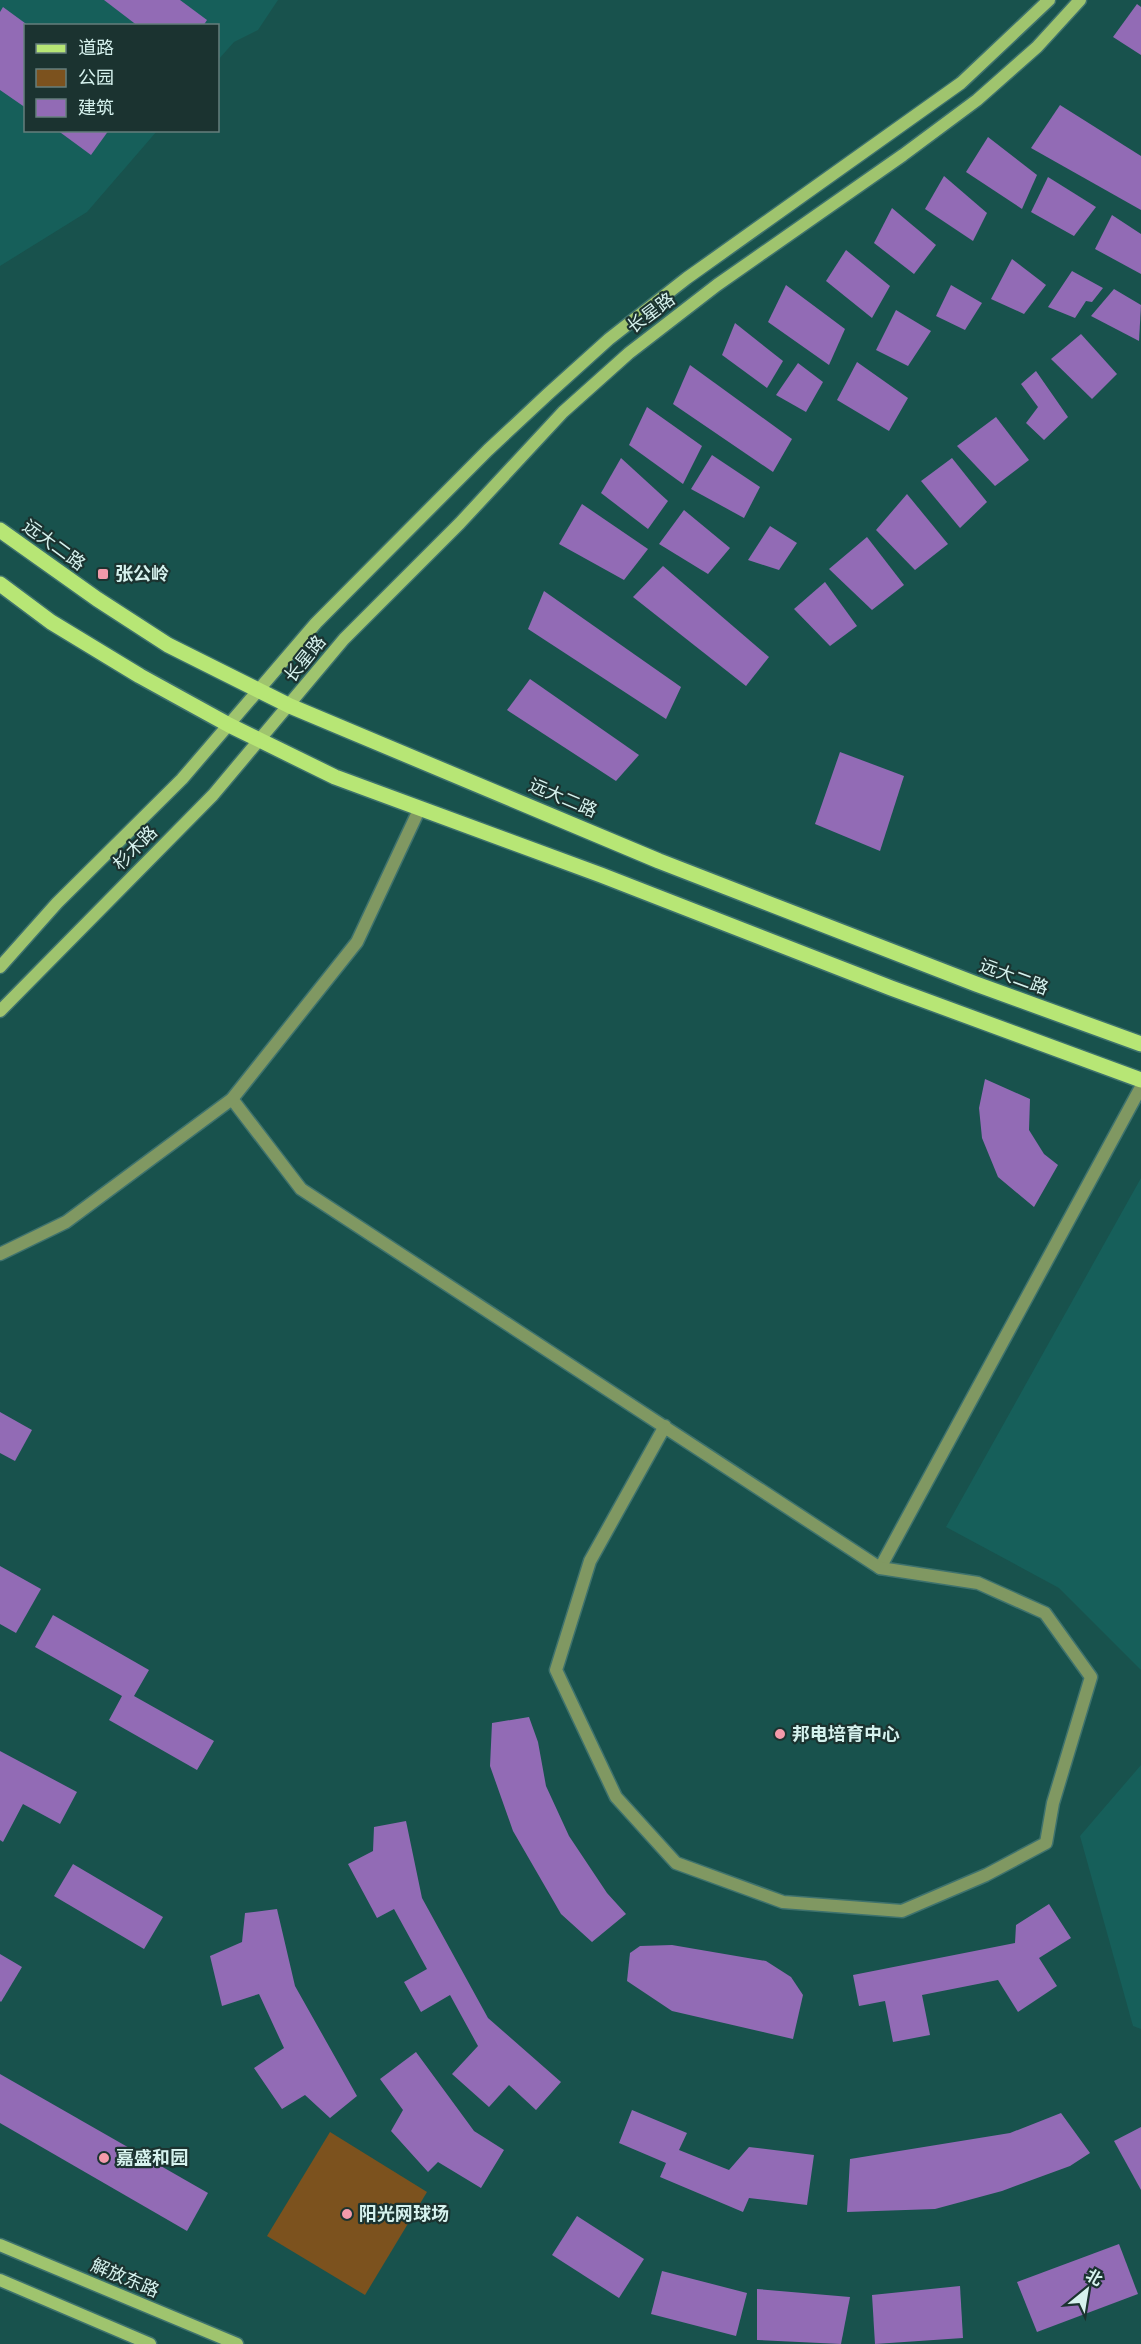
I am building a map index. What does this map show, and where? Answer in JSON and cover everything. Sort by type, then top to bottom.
[{"type":"main road","name":"长星路","points":[[258,691],[316,623],[471,466],[609,339],[687,278],[961,83],[1049,0]]},
{"type":"main road","name":"长星路","points":[[290,706],[344,639],[460,523],[563,412],[629,352],[717,285],[903,155],[977,100],[1037,47],[1080,0]]},
{"type":"main road","name":"远大二路","points":[[0,530],[97,599],[168,645],[290,706],[659,861],[976,984],[1141,1044]]},
{"type":"main road","points":[[0,584],[51,622],[229,725],[335,777],[419,810],[601,875],[891,988],[1141,1080]]},
{"type":"main road","name":"杉木路","points":[[0,967],[57,903],[182,779],[258,691]]},
{"type":"main road","name":"杉木路","points":[[0,1011],[213,795],[290,706]]},
{"type":"main road","name":"解放东路","points":[[0,2245],[237,2344]]},
{"type":"main road","points":[[0,2280],[150,2344]]},
{"type":"street","points":[[0,1254],[66,1222],[232,1099],[357,942],[419,810]]},
{"type":"street","points":[[880,1568],[1141,1087]]},
{"type":"street","points":[[232,1099],[301,1189],[665,1426],[880,1568],[978,1583],[1045,1613],[1091,1677],[1053,1803],[1046,1843],[986,1875],[902,1911],[783,1902],[676,1863],[616,1797],[556,1670],[590,1561],[665,1426]]},
{"type":"shaded area","points":[[0,0],[278,0],[258,30],[234,42],[219,59],[219,24],[24,24],[24,132],[156,132],[87,212],[0,266]]},
{"type":"shaded area","points":[[1141,1178],[1141,1670],[1059,1588],[946,1527]]},
{"type":"shaded area","points":[[1141,1765],[1141,2029],[1133,2026],[1080,1836]]},
{"type":"green space","name":"阳光网球场","points":[[330,2132],[427,2192],[365,2295],[267,2236]]},
{"type":"building","points":[[104,0],[180,0],[207,20],[204,24],[135,24]]},
{"type":"building","points":[[1137,4],[1141,7],[1141,55],[1113,37]]},
{"type":"building","points":[[3,7],[26,24],[24,24],[24,107],[0,90],[0,12]]},
{"type":"building","points":[[1060,105],[1141,156],[1141,210],[1031,148]]},
{"type":"building","points":[[60,132],[108,132],[91,155]]},
{"type":"building","points":[[988,137],[1037,175],[1022,209],[966,172]]},
{"type":"building","points":[[944,176],[987,213],[973,241],[925,209]]},
{"type":"building","points":[[1048,177],[1096,207],[1074,236],[1031,212]]},
{"type":"building","points":[[892,208],[936,245],[914,274],[874,243]]},
{"type":"building","points":[[1112,215],[1141,234],[1141,274],[1095,249]]},
{"type":"building","points":[[846,250],[890,286],[872,318],[826,281]]},
{"type":"building","points":[[1012,259],[1046,285],[1024,314],[991,299]]},
{"type":"building","points":[[1072,271],[1103,288],[1092,302],[1086,301],[1075,318],[1048,307]]},
{"type":"building","points":[[786,285],[845,329],[829,365],[768,322]]},
{"type":"building","points":[[951,285],[982,303],[965,330],[936,316]]},
{"type":"building","points":[[1114,289],[1141,305],[1139,341],[1091,316]]},
{"type":"building","points":[[896,310],[931,331],[908,366],[876,350]]},
{"type":"building","points":[[735,323],[783,361],[767,388],[722,355]]},
{"type":"building","points":[[1081,334],[1117,374],[1092,399],[1051,359]]},
{"type":"building","points":[[857,362],[908,398],[889,431],[837,400]]},
{"type":"building","points":[[798,363],[823,382],[806,412],[776,395]]},
{"type":"building","points":[[690,365],[792,439],[773,472],[673,404]]},
{"type":"building","points":[[1036,371],[1068,417],[1044,440],[1026,423],[1038,407],[1021,384]]},
{"type":"building","points":[[647,407],[702,446],[683,484],[629,445]]},
{"type":"building","points":[[996,417],[1029,460],[995,486],[957,446]]},
{"type":"building","points":[[712,455],[760,487],[744,518],[691,489]]},
{"type":"building","points":[[621,458],[668,501],[648,529],[601,493]]},
{"type":"building","points":[[952,458],[987,502],[960,528],[921,481]]},
{"type":"building","points":[[907,494],[948,544],[915,570],[876,530]]},
{"type":"building","points":[[582,504],[648,549],[624,580],[559,544]]},
{"type":"building","points":[[684,510],[730,548],[708,574],[659,544]]},
{"type":"building","points":[[770,526],[797,543],[779,570],[748,560]]},
{"type":"building","points":[[867,537],[904,585],[872,610],[829,569]]},
{"type":"building","points":[[663,566],[769,657],[746,686],[633,597]]},
{"type":"building","points":[[825,582],[857,626],[830,646],[794,609]]},
{"type":"building","points":[[544,591],[681,687],[666,719],[528,629]]},
{"type":"building","points":[[530,679],[639,755],[616,781],[507,710]]},
{"type":"building","points":[[840,752],[904,776],[880,851],[815,824]]},
{"type":"building","points":[[985,1079],[1030,1099],[1029,1130],[1044,1154],[1058,1165],[1034,1207],[998,1177],[982,1138],[979,1108]]},
{"type":"building","points":[[0,1412],[32,1430],[15,1461],[0,1453]]},
{"type":"building","points":[[0,1566],[41,1589],[16,1633],[0,1624]]},
{"type":"building","points":[[53,1615],[149,1670],[134,1696],[214,1741],[197,1770],[109,1720],[122,1696],[35,1647]]},
{"type":"building","points":[[529,1717],[538,1742],[546,1786],[569,1836],[607,1893],[626,1914],[592,1942],[561,1914],[513,1831],[490,1766],[492,1723]]},
{"type":"building","points":[[0,1751],[77,1792],[60,1824],[23,1804],[3,1842],[0,1840]]},
{"type":"building","points":[[406,1821],[422,1898],[488,2018],[561,2082],[536,2110],[509,2085],[489,2107],[452,2074],[478,2046],[450,1995],[421,2012],[404,1982],[427,1969],[394,1909],[377,1918],[348,1864],[373,1851],[374,1827]]},
{"type":"building","points":[[73,1864],[163,1917],[144,1949],[54,1896]]},
{"type":"building","points":[[1049,1904],[1071,1938],[1039,1958],[1057,1986],[1018,2012],[998,1980],[922,1995],[930,2035],[893,2042],[885,2001],[859,2006],[853,1975],[1015,1943],[1016,1925]]},
{"type":"building","points":[[277,1909],[295,1986],[357,2096],[330,2118],[305,2095],[282,2109],[254,2068],[284,2048],[259,1994],[222,2006],[210,1956],[242,1942],[245,1913]]},
{"type":"building","points":[[672,1945],[766,1961],[791,1977],[803,1995],[793,2039],[672,2011],[627,1981],[630,1953],[640,1946]]},
{"type":"building","points":[[0,1954],[22,1967],[1,2002],[0,2001]]},
{"type":"building","points":[[416,2052],[474,2131],[504,2150],[481,2188],[438,2162],[428,2172],[391,2131],[403,2110],[380,2079]]},
{"type":"building","name":"嘉盛和园","points":[[0,2074],[208,2193],[187,2231],[0,2123]]},
{"type":"building","points":[[632,2110],[687,2133],[679,2150],[729,2170],[749,2147],[814,2155],[807,2205],[749,2198],[743,2212],[660,2177],[666,2163],[619,2143]]},
{"type":"building","points":[[1061,2113],[1090,2153],[1070,2166],[1002,2191],[935,2209],[847,2212],[850,2159],[1010,2133]]},
{"type":"building","points":[[1141,2127],[1141,2190],[1114,2141]]},
{"type":"building","points":[[577,2216],[644,2259],[619,2298],[552,2255]]},
{"type":"building","points":[[1119,2244],[1138,2294],[1037,2332],[1017,2282]]},
{"type":"building","points":[[662,2271],[747,2293],[736,2336],[651,2314]]},
{"type":"building","points":[[960,2286],[963,2338],[875,2344],[872,2295]]},
{"type":"building","points":[[757,2289],[850,2297],[841,2344],[757,2340]]},
{"type":"place","name":"张公岭","points":[[103,574]]},
{"type":"place","name":"邦电培育中心","points":[[780,1734]]},
{"type":"place","name":"嘉盛和园","points":[[104,2158]]},
{"type":"place","name":"阳光网球场","points":[[347,2214]]}]
